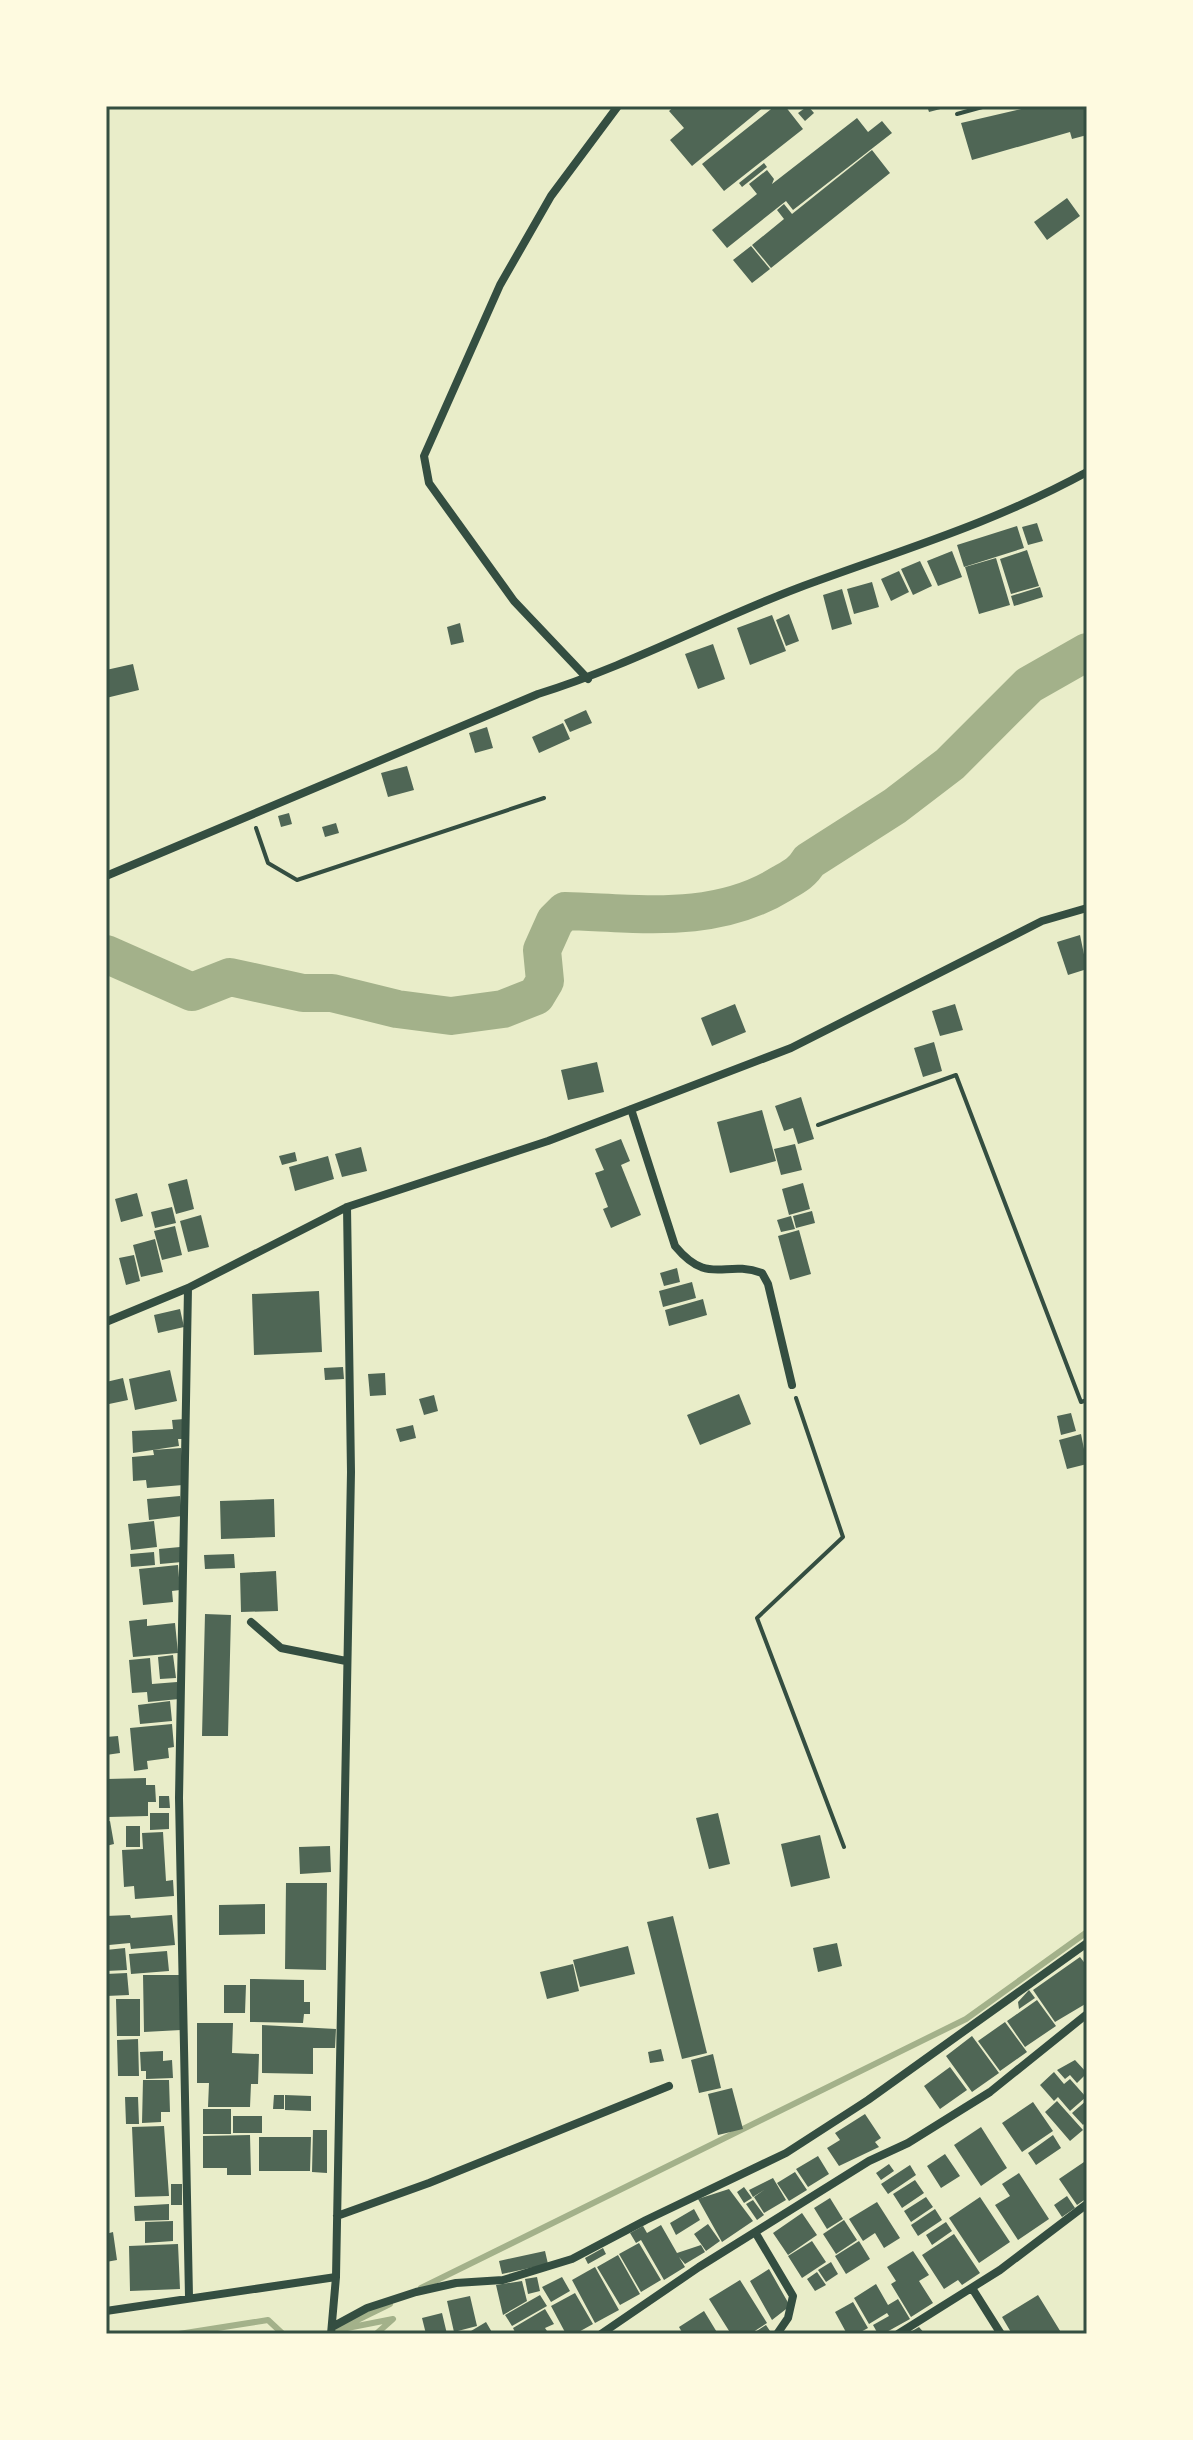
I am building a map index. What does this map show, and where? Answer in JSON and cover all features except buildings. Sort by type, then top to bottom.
[{"type":"street","points":[[588,679],[505,588],[429,483],[424,456],[500,285],[551,196],[618,106]]},
{"type":"street","points":[[106,876],[538,694],[588,679],[798,588],[994,519],[1087,472]]},
{"type":"street","points":[[106,1322],[188,1288],[347,1207],[548,1141],[791,1048],[1042,921],[1087,908]]},
{"type":"street","points":[[631,1109],[675,1246],[707,1271],[751,1269],[762,1273],[768,1284],[792,1385]]},
{"type":"street","points":[[332,2330],[336,2277],[351,1472],[347,1207]]},
{"type":"street","points":[[188,1288],[179,1798],[189,2297]]},
{"type":"street","points":[[251,1622],[281,1648],[346,1661]]},
{"type":"street","points":[[332,2330],[386,2302],[416,2292],[456,2283],[503,2280],[572,2259],[786,2153],[868,2100],[1087,1943]]},
{"type":"street","points":[[601,2334],[869,2161],[908,2143],[990,2092],[1087,2014]]},
{"type":"street","points":[[337,2216],[429,2183],[669,2086]]},
{"type":"street","points":[[898,2334],[972,2288],[1087,2204]]},
{"type":"street","points":[[755,2232],[793,2296],[788,2318],[777,2334]]},
{"type":"street","points":[[106,2311],[336,2277]]},
{"type":"street","points":[[972,2288],[1001,2334]]},
{"type":"lane","points":[[957,114],[986,106]]},
{"type":"path","points":[[251,815],[268,863],[297,880],[544,798]]},
{"type":"path","points":[[818,1125],[956,1075],[1081,1402],[1087,1400]]},
{"type":"path","points":[[792,1385],[843,1537],[757,1618],[844,1847]]},
{"type":"waterway","points":[[106,954],[192,992],[230,977],[303,993],[332,993],[397,1009],[451,1016],[503,1009],[536,996],[545,981],[542,950],[555,921],[565,911],[676,914],[730,906],[756,897],[793,877],[809,861],[895,806],[950,764],[1029,685],[1087,652]]},
{"type":"waterway","points":[[421,2288],[966,2019],[1087,1932]]},
{"type":"waterway","points":[[376,2334],[393,2319],[337,2330],[390,2304]]},
{"type":"waterway","points":[[179,2334],[268,2320],[283,2334]]}]
